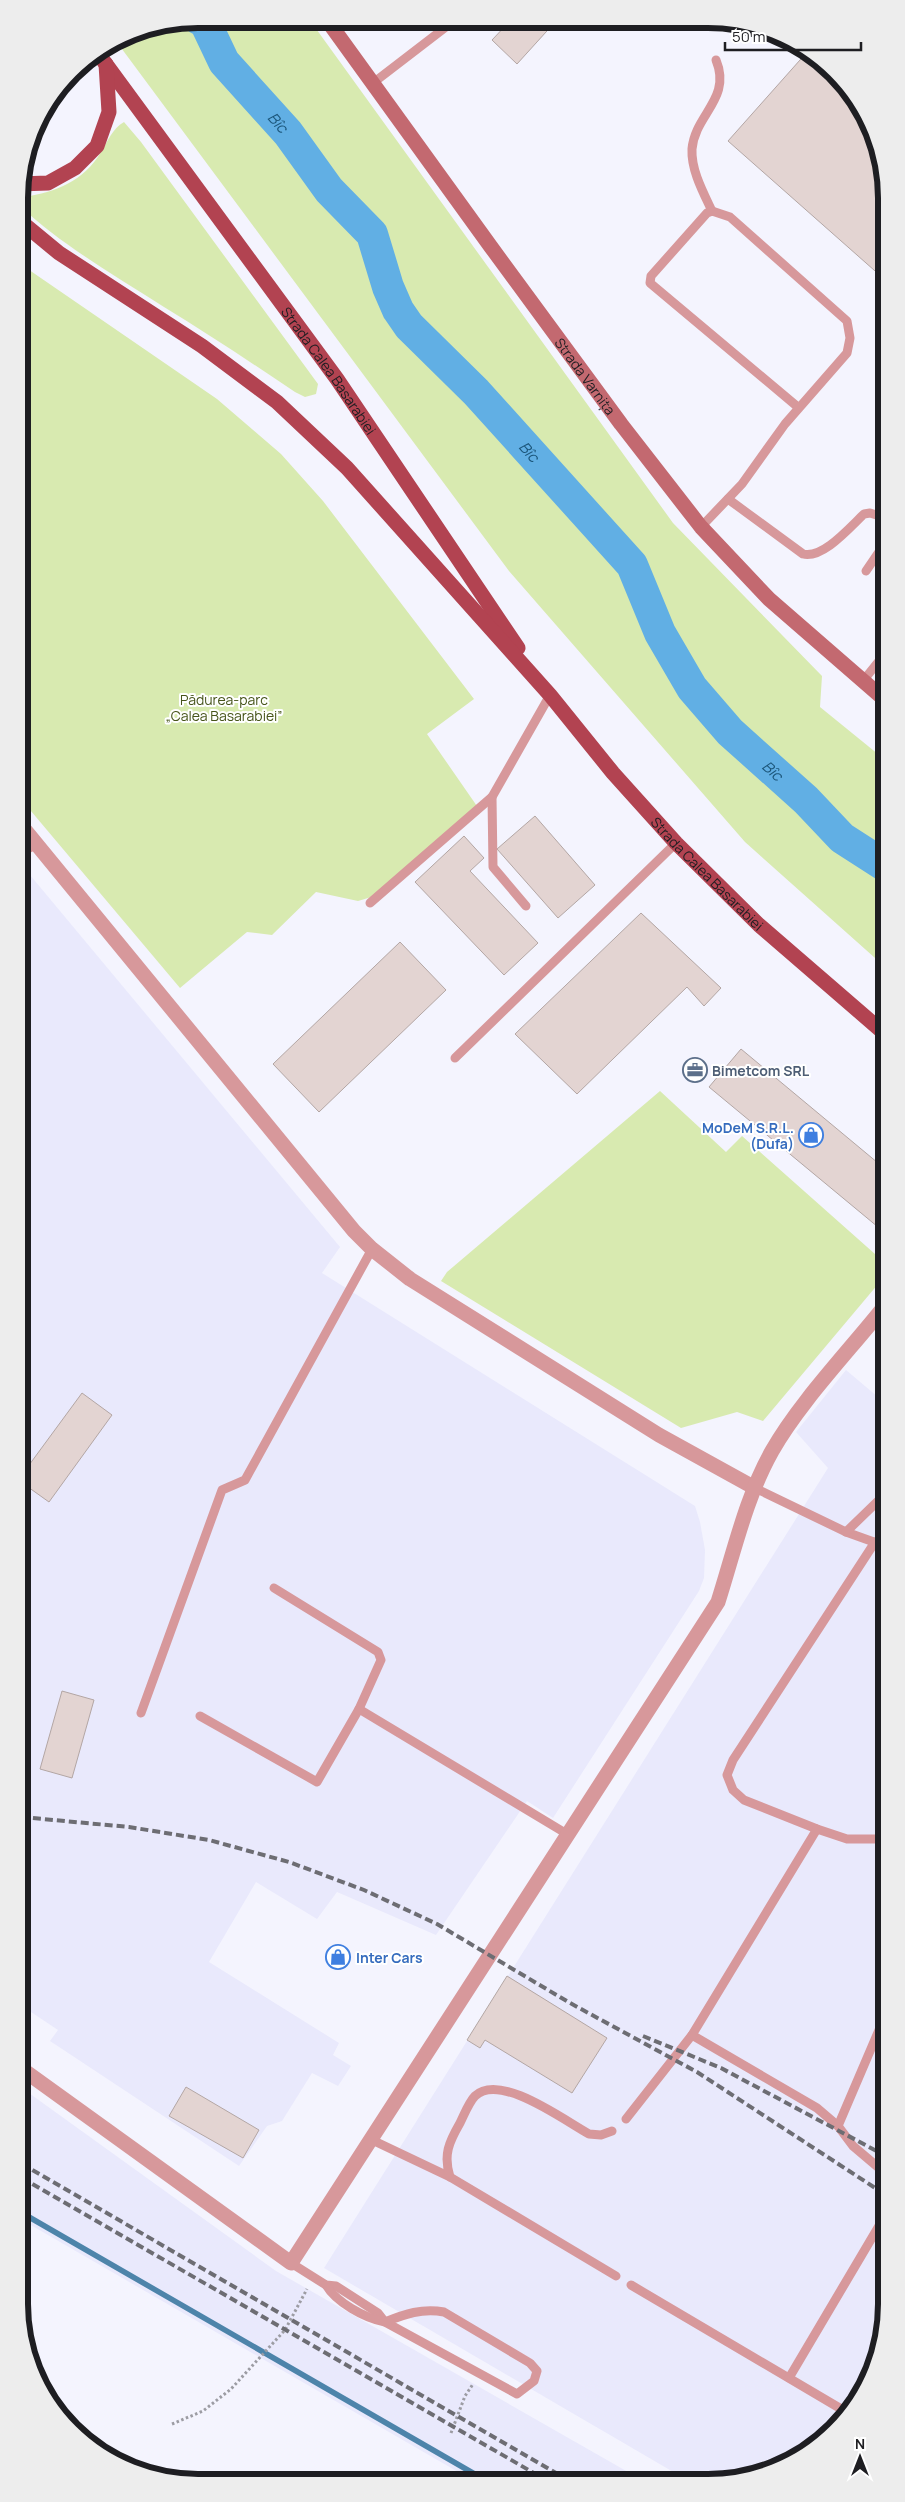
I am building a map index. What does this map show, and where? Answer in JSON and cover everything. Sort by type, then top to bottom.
[{"type":"main road","points":[[28,184],[48,183],[75,168],[98,146],[109,112],[102,58]]},
{"type":"main road","name":"Strada Calea Basarabiei","points":[[102,58],[337,379],[550,695]]},
{"type":"main road","name":"Strada Calea Basarabiei","points":[[28,227],[59,253],[202,346],[277,402],[347,468],[550,695],[612,774],[676,843],[759,925],[878,1027]]},
{"type":"street","name":"Strada Varnița","points":[[333,28],[621,424],[701,527],[769,598],[878,694]]},
{"type":"street","points":[[28,833],[354,1231],[372,1249],[410,1279],[659,1435],[755,1488]]},
{"type":"street","points":[[28,2073],[291,2263],[718,1602],[755,1488],[772,1451],[794,1418],[877,1315]]},
{"type":"lane","points":[[373,83],[445,28]]},
{"type":"lane","points":[[712,211],[700,184],[692,150],[694,136],[720,90],[720,69],[716,60]]},
{"type":"lane","points":[[701,527],[742,484],[799,408],[847,353],[850,338],[847,320],[730,217],[712,211],[707,213],[651,276],[650,283],[799,408]]},
{"type":"lane","points":[[728,499],[803,554],[808,555],[823,550],[864,514],[870,513],[878,515]]},
{"type":"lane","points":[[866,572],[878,554]]},
{"type":"lane","points":[[863,681],[878,663]]},
{"type":"lane","points":[[370,903],[492,797],[550,695]]},
{"type":"lane","points":[[492,797],[493,867],[526,906]]},
{"type":"lane","points":[[455,1058],[676,843]]},
{"type":"lane","points":[[28,849],[37,844]]},
{"type":"lane","points":[[141,1713],[222,1490],[245,1480],[372,1249]]},
{"type":"lane","points":[[755,1488],[846,1532],[875,1542],[733,1760],[728,1775],[733,1790],[744,1800],[817,1829],[847,1839],[877,1838]]},
{"type":"lane","points":[[846,1532],[877,1502]]},
{"type":"lane","points":[[200,1716],[317,1782],[359,1709],[381,1660],[378,1652],[274,1588]]},
{"type":"lane","points":[[359,1709],[567,1834]]},
{"type":"lane","points":[[626,2119],[692,2034],[817,1829]]},
{"type":"lane","points":[[692,2034],[817,2108],[838,2126],[853,2146],[877,2166]]},
{"type":"lane","points":[[838,2126],[877,2036]]},
{"type":"lane","points":[[450,2177],[445,2163],[448,2144],[474,2097],[484,2090],[512,2091],[589,2134],[601,2135],[612,2131]]},
{"type":"lane","points":[[370,2139],[450,2177],[616,2276]]},
{"type":"lane","points":[[789,2378],[877,2229]]},
{"type":"lane","points":[[291,2263],[326,2284],[332,2295],[373,2320],[384,2322],[517,2394],[534,2381],[537,2371],[530,2363],[444,2312],[430,2310],[412,2312],[384,2322]]},
{"type":"lane","points":[[631,2285],[841,2409]]},
{"type":"path","points":[[172,2424],[195,2416],[211,2406],[256,2363],[271,2346],[298,2308],[298,2302]]},
{"type":"path","points":[[451,2433],[464,2405],[465,2396],[471,2386],[481,2376]]},
{"type":"shaded area","points":[[28,873],[340,1247],[322,1273],[695,1506],[705,1550],[704,1578],[699,1591],[553,1818],[527,1801],[436,1935],[337,1892],[317,1919],[256,1882],[209,1962],[339,2043],[333,2055],[351,2066],[338,2086],[312,2073],[282,2121],[267,2126],[239,2166],[50,2041],[58,2030],[28,2010]]},
{"type":"shaded area","points":[[846,1370],[877,1397],[877,2316],[874,2338],[865,2370],[855,2390],[842,2408],[820,2432],[792,2452],[773,2462],[751,2469],[719,2474],[677,2474],[324,2268],[828,1468],[796,1432]]},
{"type":"shaded area","points":[[28,2092],[276,2271],[631,2474],[462,2474],[28,2223]]},
{"type":"green space","points":[[186,28],[316,28],[673,523],[822,676],[820,707],[878,754],[878,960],[745,842],[509,571],[120,46],[154,33]]},
{"type":"green space","points":[[124,122],[141,142],[318,384],[316,394],[305,397],[295,392],[89,260],[28,214],[28,196],[58,188],[78,178],[94,162],[113,132]]},
{"type":"green space","name":"Pădurea-parc „Calea Basarabiei”","points":[[28,269],[217,399],[281,454],[323,501],[474,699],[427,734],[479,809],[378,895],[358,901],[316,892],[272,935],[247,932],[180,988],[28,808]]},
{"type":"green space","points":[[660,1091],[726,1152],[742,1136],[878,1256],[877,1285],[763,1421],[737,1412],[681,1428],[441,1281],[447,1272]]},
{"type":"building","points":[[503,28],[550,28],[517,64],[492,40]]},
{"type":"building","points":[[803,57],[828,77],[855,113],[865,132],[874,164],[878,198],[878,274],[728,141]]},
{"type":"building","points":[[535,816],[595,885],[558,918],[497,849]]},
{"type":"building","points":[[464,836],[484,858],[470,871],[538,943],[504,975],[415,882]]},
{"type":"building","points":[[641,913],[721,988],[704,1006],[687,987],[577,1094],[515,1034]]},
{"type":"building","points":[[400,942],[446,990],[319,1112],[273,1064]]},
{"type":"building","points":[[741,1049],[878,1163],[878,1227],[709,1087]]},
{"type":"building","points":[[82,1393],[112,1415],[49,1502],[28,1487],[28,1466]]},
{"type":"building","points":[[62,1691],[94,1700],[72,1778],[40,1769]]},
{"type":"building","points":[[507,1976],[607,2038],[572,2093],[485,2040],[480,2048],[467,2040]]},
{"type":"building","points":[[186,2087],[259,2130],[243,2158],[169,2116]]},
{"type":"waterway","name":"Bîc","points":[[208,28],[224,62],[288,133],[329,190],[372,234],[388,287],[398,310],[409,326],[476,392],[632,565],[660,633],[692,688],[730,732],[806,800],[842,838],[878,861]]},
{"type":"waterway","points":[[28,2216],[475,2474]]},
{"type":"railway","points":[[28,1818],[129,1827],[209,1840],[289,1862],[364,1890],[437,1924],[570,2003],[697,2072],[877,2189]]},
{"type":"railway","points":[[643,2036],[721,2068],[877,2151]]},
{"type":"railway","points":[[28,2167],[558,2474]]},
{"type":"railway","points":[[28,2181],[536,2474]]},
{"type":"place","name":"Bimetcom SRL","points":[[695,1070]]},
{"type":"place","name":"MoDeM S.R.L. (Dufa)","points":[[811,1135]]},
{"type":"place","name":"Inter Cars","points":[[338,1957]]}]
